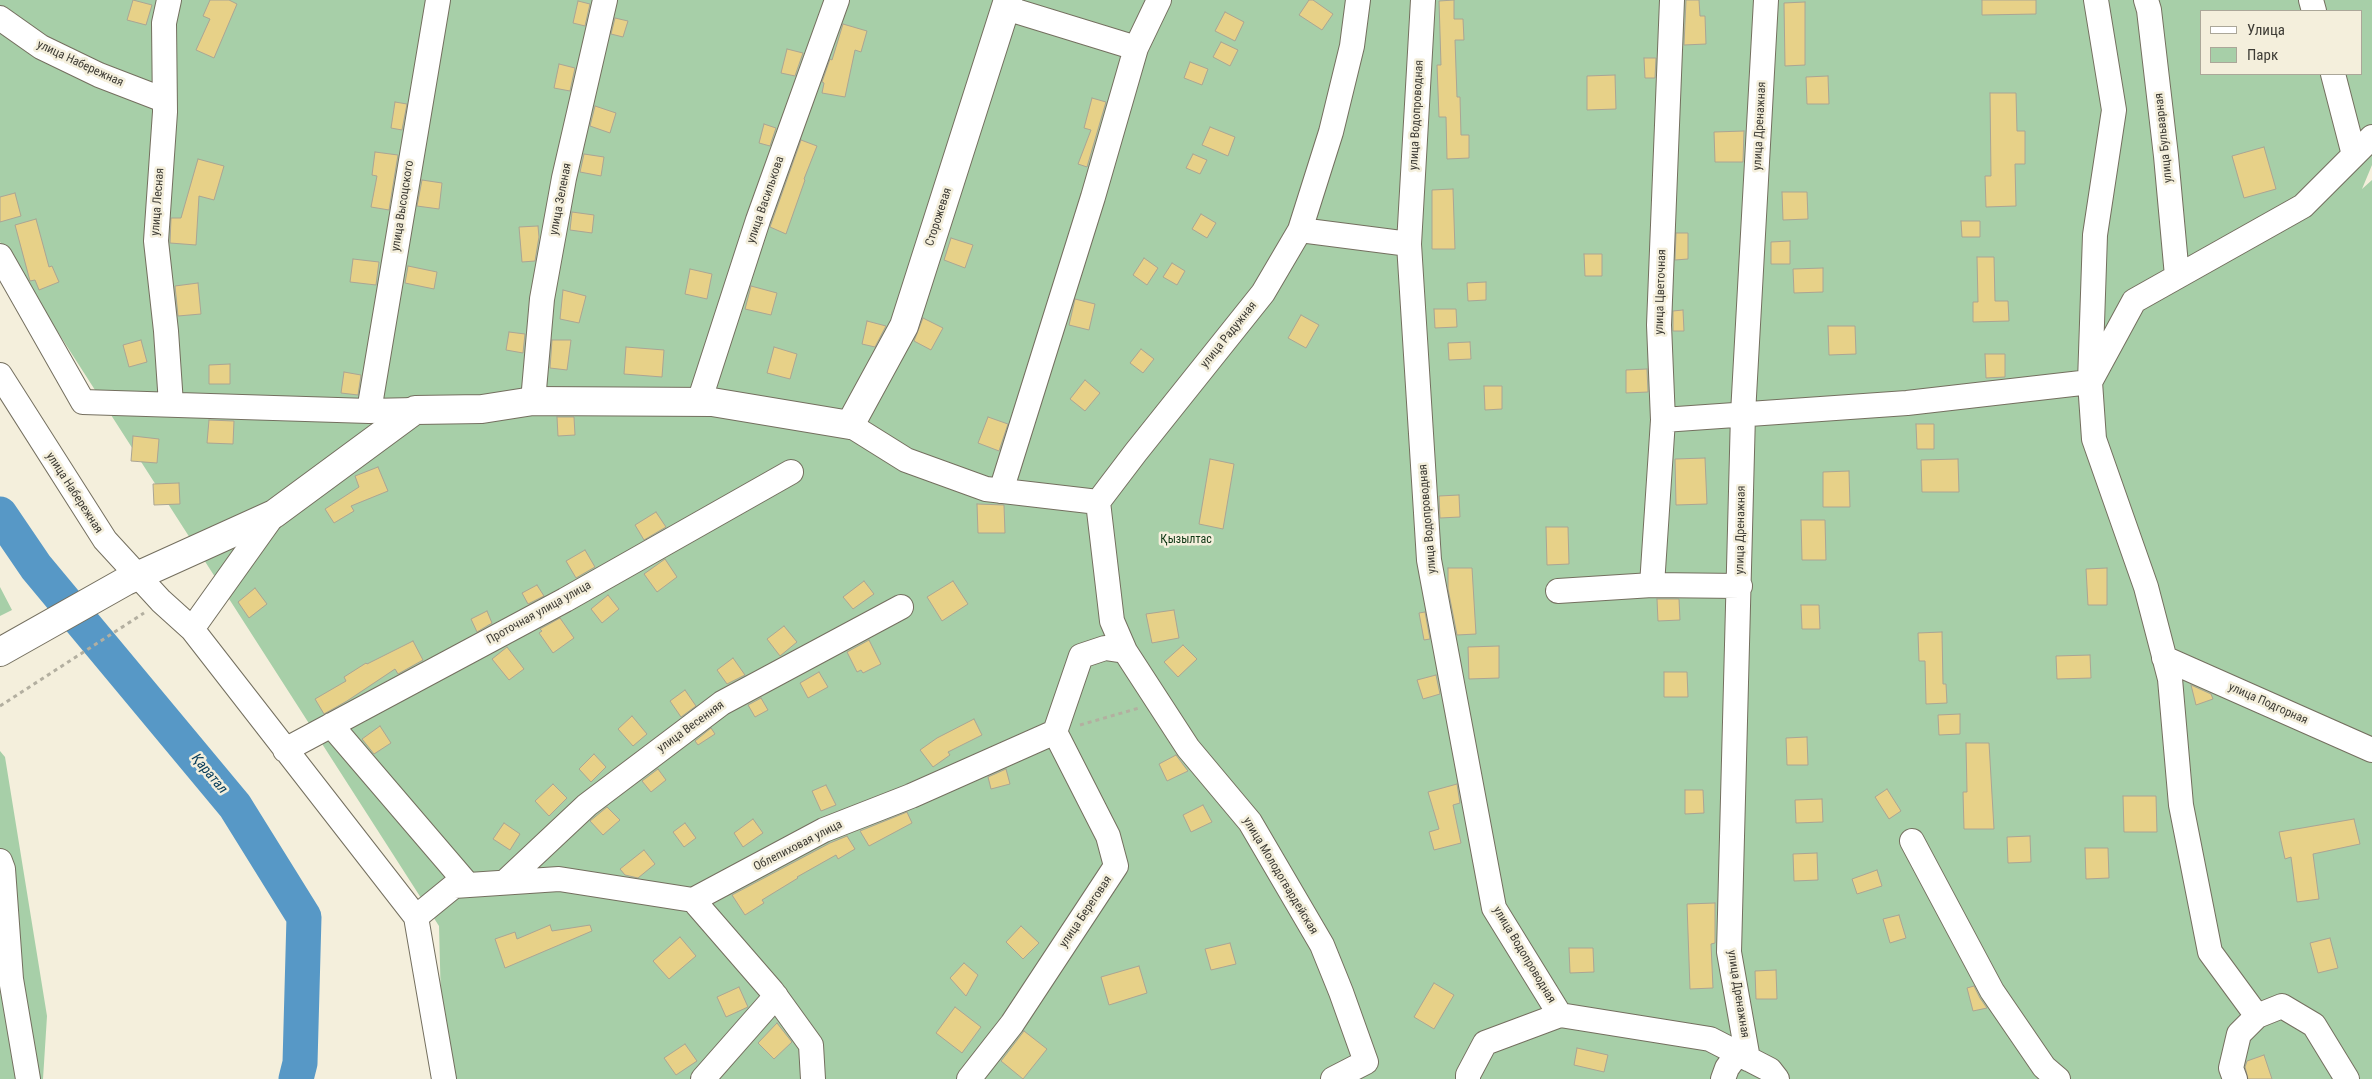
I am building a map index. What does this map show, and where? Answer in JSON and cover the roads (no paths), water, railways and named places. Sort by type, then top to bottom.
[{"type":"street","name":"улица Лесная","points":[[169,0],[164,23],[164,100],[156,241],[166,331],[171,404]]},
{"type":"street","name":"улица Высоцского","points":[[369,411],[438,0]]},
{"type":"street","name":"улица Зеленая","points":[[533,401],[544,289],[564,178],[606,0]]},
{"type":"street","name":"улица Василькова","points":[[699,402],[758,220],[837,0]]},
{"type":"street","points":[[1001,491],[1093,197],[1136,48],[1159,0]]},
{"type":"street","name":"улица Радужная","points":[[1098,502],[1263,293],[1300,230],[1330,132],[1352,46],[1358,0]]},
{"type":"street","name":"улица Водопроводная","points":[[1423,0],[1410,244],[1429,560],[1494,908],[1560,1015]]},
{"type":"street","name":"улица Цветочная","points":[[1652,584],[1663,420],[1659,325],[1672,0]]},
{"type":"street","name":"улица Дренажная","points":[[1743,1056],[1729,952],[1744,414],[1766,0]]},
{"type":"street","points":[[2096,0],[2114,110],[2095,235],[2090,382],[2094,439],[2146,587],[2170,679],[2181,805],[2210,952],[2257,1016]]},
{"type":"street","name":"улица Бульварная","points":[[2146,0],[2149,10],[2162,117],[2178,276]]},
{"type":"street","points":[[1007,4],[1136,48]]},
{"type":"street","name":"Сторожевая","points":[[850,426],[904,326],[1007,4]]},
{"type":"street","name":"улица Набережная","points":[[0,18],[41,47],[99,75],[164,100]]},
{"type":"street","points":[[2333,75],[2354,155]]},
{"type":"street","points":[[2090,382],[2134,301],[2303,206],[2372,136]]},
{"type":"street","points":[[1300,230],[1410,244]]},
{"type":"street","points":[[0,256],[83,402],[369,411],[482,409],[533,401],[712,402],[850,426],[906,460],[986,489],[1098,502],[1112,621],[1125,651]]},
{"type":"street","name":"улица Набережная","points":[[0,376],[105,540],[132,578],[192,629],[416,917]]},
{"type":"street","points":[[1663,420],[1907,403],[2090,382]]},
{"type":"street","points":[[0,652],[132,578],[274,514],[415,410]]},
{"type":"street","name":"Проточная улица улица","points":[[285,750],[565,600],[791,472]]},
{"type":"street","points":[[192,629],[274,514]]},
{"type":"street","points":[[1558,590],[1652,584],[1740,586]]},
{"type":"street","name":"улица Весенняя","points":[[505,882],[587,805],[722,703],[901,607]]},
{"type":"street","points":[[1055,732],[1081,656],[1105,648],[1125,651]]},
{"type":"street","name":"улица Молодогвардейская","points":[[1125,651],[1188,748],[1250,822],[1322,945],[1366,1062],[1332,1079]]},
{"type":"street","name":"улица Подгорная","points":[[2164,658],[2372,750]]},
{"type":"street","points":[[331,725],[468,885]]},
{"type":"street","name":"Облепиховая улица","points":[[693,900],[824,830],[911,796],[1055,732]]},
{"type":"street","name":"улица Береговая","points":[[970,1079],[1012,1024],[1116,866],[1108,836],[1055,732]]},
{"type":"street","points":[[1912,841],[1992,991],[2044,1067],[2058,1079]]},
{"type":"street","points":[[1,867],[11,979],[28,1079]]},
{"type":"street","points":[[444,1079],[416,917],[454,886],[559,879],[693,900],[776,996],[811,1045],[813,1079]]},
{"type":"street","points":[[703,1079],[776,996]]},
{"type":"street","points":[[2235,1079],[2231,1068],[2239,1034],[2257,1016],[2282,1006],[2314,1025],[2347,1079]]},
{"type":"street","name":"улица Дренажная","points":[[1468,1079],[1468,1075],[1485,1043],[1560,1015],[1710,1039],[1770,1070],[1777,1079]]},
{"type":"street","points":[[1723,1079],[1727,1068],[1743,1056]]},
{"type":"waterway","name":"Қаратал","points":[[0,514],[36,567],[235,806],[304,917],[300,1063],[296,1079]]},
{"type":"park label","name":"Қызылтас","points":[[1186,540]]}]
